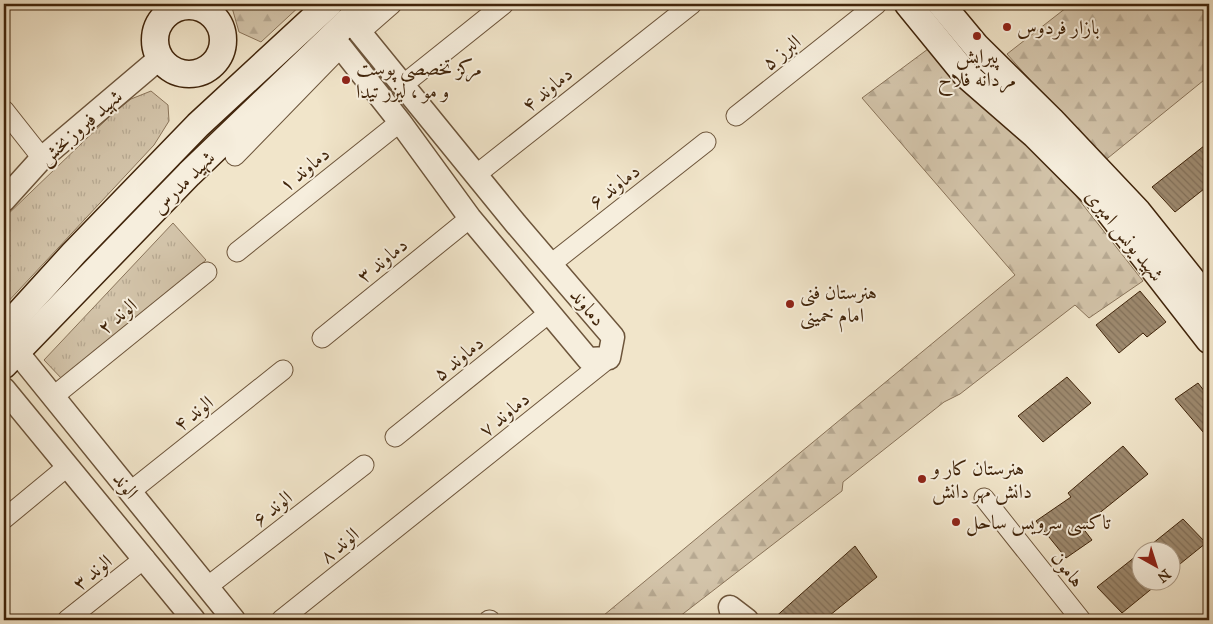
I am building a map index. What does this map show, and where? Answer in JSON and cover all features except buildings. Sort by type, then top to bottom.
[{"type":"main road","points":[[908,4],[966,75],[1043,128]]},
{"type":"main road","points":[[185,6],[210,7],[222,33],[222,49],[217,59],[204,70],[188,74],[167,66],[160,58],[155,36],[160,10],[185,6]]},
{"type":"main road","points":[[934,36],[948,12],[1043,128]]},
{"type":"main road","name":"شهید مدرس","points":[[8,349],[94,232],[198,125],[242,84],[346,24]]},
{"type":"main road","name":"شهید مدرس","points":[[8,349],[346,24]]},
{"type":"main road","points":[[217,59],[242,84]]},
{"type":"main road","name":"شهید یونس امیری","points":[[1043,128],[1107,194],[1138,212],[1193,294],[1209,340]]},
{"type":"street","points":[[235,156],[346,24],[392,4]]},
{"type":"street","points":[[404,84],[504,4]]},
{"type":"street","name":"دماوند ۴","points":[[477,174],[692,4]]},
{"type":"street","name":"البرز ۵","points":[[736,116],[876,4]]},
{"type":"street","name":"دماوند","points":[[346,24],[404,84],[516,224],[613,337],[610,358],[588,359],[470,218],[400,122],[346,24]]},
{"type":"street","name":"شهید فیروزبخش","points":[[4,200],[42,158],[160,58]]},
{"type":"street","points":[[4,110],[42,158]]},
{"type":"street","name":"دماوند ۱","points":[[237,252],[400,122]]},
{"type":"street","points":[[420,150],[444,134]]},
{"type":"street","name":"دماوند ۶","points":[[551,264],[706,142]]},
{"type":"street","name":"دماوند ۳","points":[[322,338],[470,218]]},
{"type":"street","points":[[492,243],[516,224]]},
{"type":"street","name":"الوند ۲","points":[[54,396],[207,272]]},
{"type":"street","name":"دماوند ۵","points":[[395,437],[549,313]]},
{"type":"street","name":"الوند","points":[[8,349],[38,376],[234,620]]},
{"type":"street","name":"دماوند ۷","points":[[426,505],[610,358]]},
{"type":"street","name":"الوند ۴","points":[[131,491],[283,370]]},
{"type":"street","points":[[7,398],[14,384],[24,375],[38,376]]},
{"type":"street","name":"الوند","points":[[7,398],[145,558],[194,620]]},
{"type":"street","points":[[4,519],[72,472],[104,457]]},
{"type":"street","name":"الوند ۶","points":[[208,587],[364,465]]},
{"type":"street","name":"هامون","points":[[984,498],[1081,620]]},
{"type":"street","name":"الوند ۸","points":[[281,620],[426,505]]},
{"type":"street","points":[[145,558],[168,539]]},
{"type":"street","name":"الوند ۳","points":[[67,620],[145,558]]},
{"type":"street","points":[[733,620],[730,607],[747,620]]},
{"type":"green space","points":[[231,4],[302,4],[261,42],[239,32]]},
{"type":"green space","points":[[1071,4],[1209,4],[1209,76],[1103,162],[1007,54]]},
{"type":"green space","points":[[928,49],[962,89],[1050,163],[1143,281],[1089,318],[1075,305],[960,394],[944,402],[843,482],[842,491],[675,620],[598,620],[1015,275],[862,98]]},
{"type":"green space","points":[[151,91],[168,105],[169,121],[154,145],[4,306],[4,218],[109,117],[131,99]]},
{"type":"green space","points":[[173,223],[206,260],[63,380],[44,360]]},
{"type":"place","name":"بازار فردوس","points":[[1007,27]]},
{"type":"place","name":"پیرایش مردانه فلاح","points":[[977,36]]},
{"type":"place","name":"مرکز تخصصی پوست و مو ، لیزر تیدا","points":[[346,80]]},
{"type":"place","name":"هنرستان فنی امام خمینی","points":[[790,304]]},
{"type":"place","name":"هنرستان کار و دانش مهر دانش","points":[[922,479]]},
{"type":"place","name":"تاکسی سرویس ساحل","points":[[956,522]]}]
